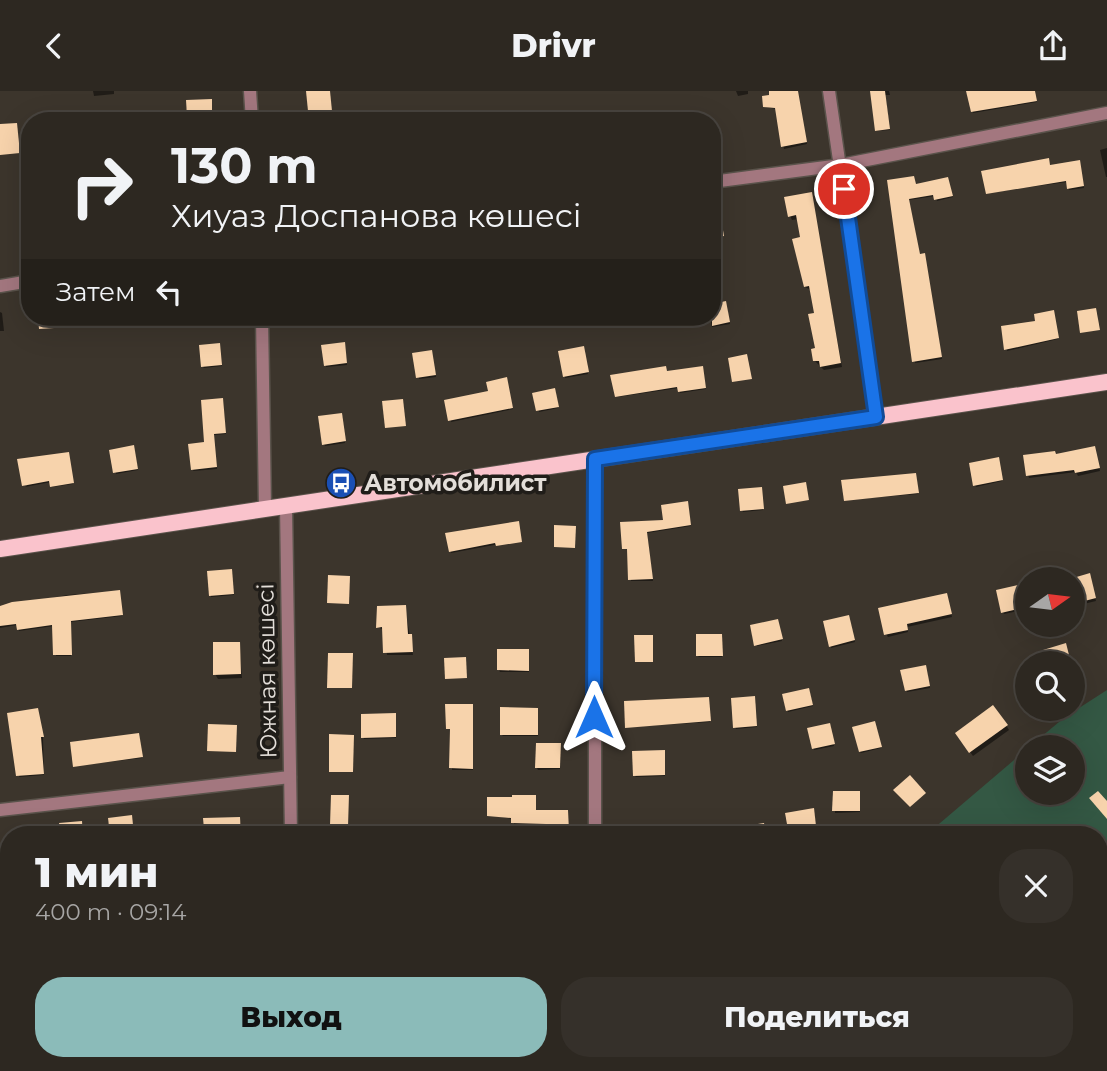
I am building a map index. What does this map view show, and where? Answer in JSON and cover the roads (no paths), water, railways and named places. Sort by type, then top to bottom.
[{"type":"main road","points":[[0,549],[1107,382]]},
{"type":"street","points":[[250,91],[251,112]]},
{"type":"street","points":[[829,91],[876,417]]},
{"type":"street","points":[[721,182],[841,165],[1107,113]]},
{"type":"street","points":[[0,286],[21,282]]},
{"type":"street","points":[[262,326],[265,509]]},
{"type":"street","points":[[595,459],[595,826]]},
{"type":"street","name":"Южная көшесі","points":[[286,506],[291,826]]},
{"type":"street","points":[[0,810],[290,778]]},
{"type":"place","name":"Автомобилист","points":[[341,483]]}]
